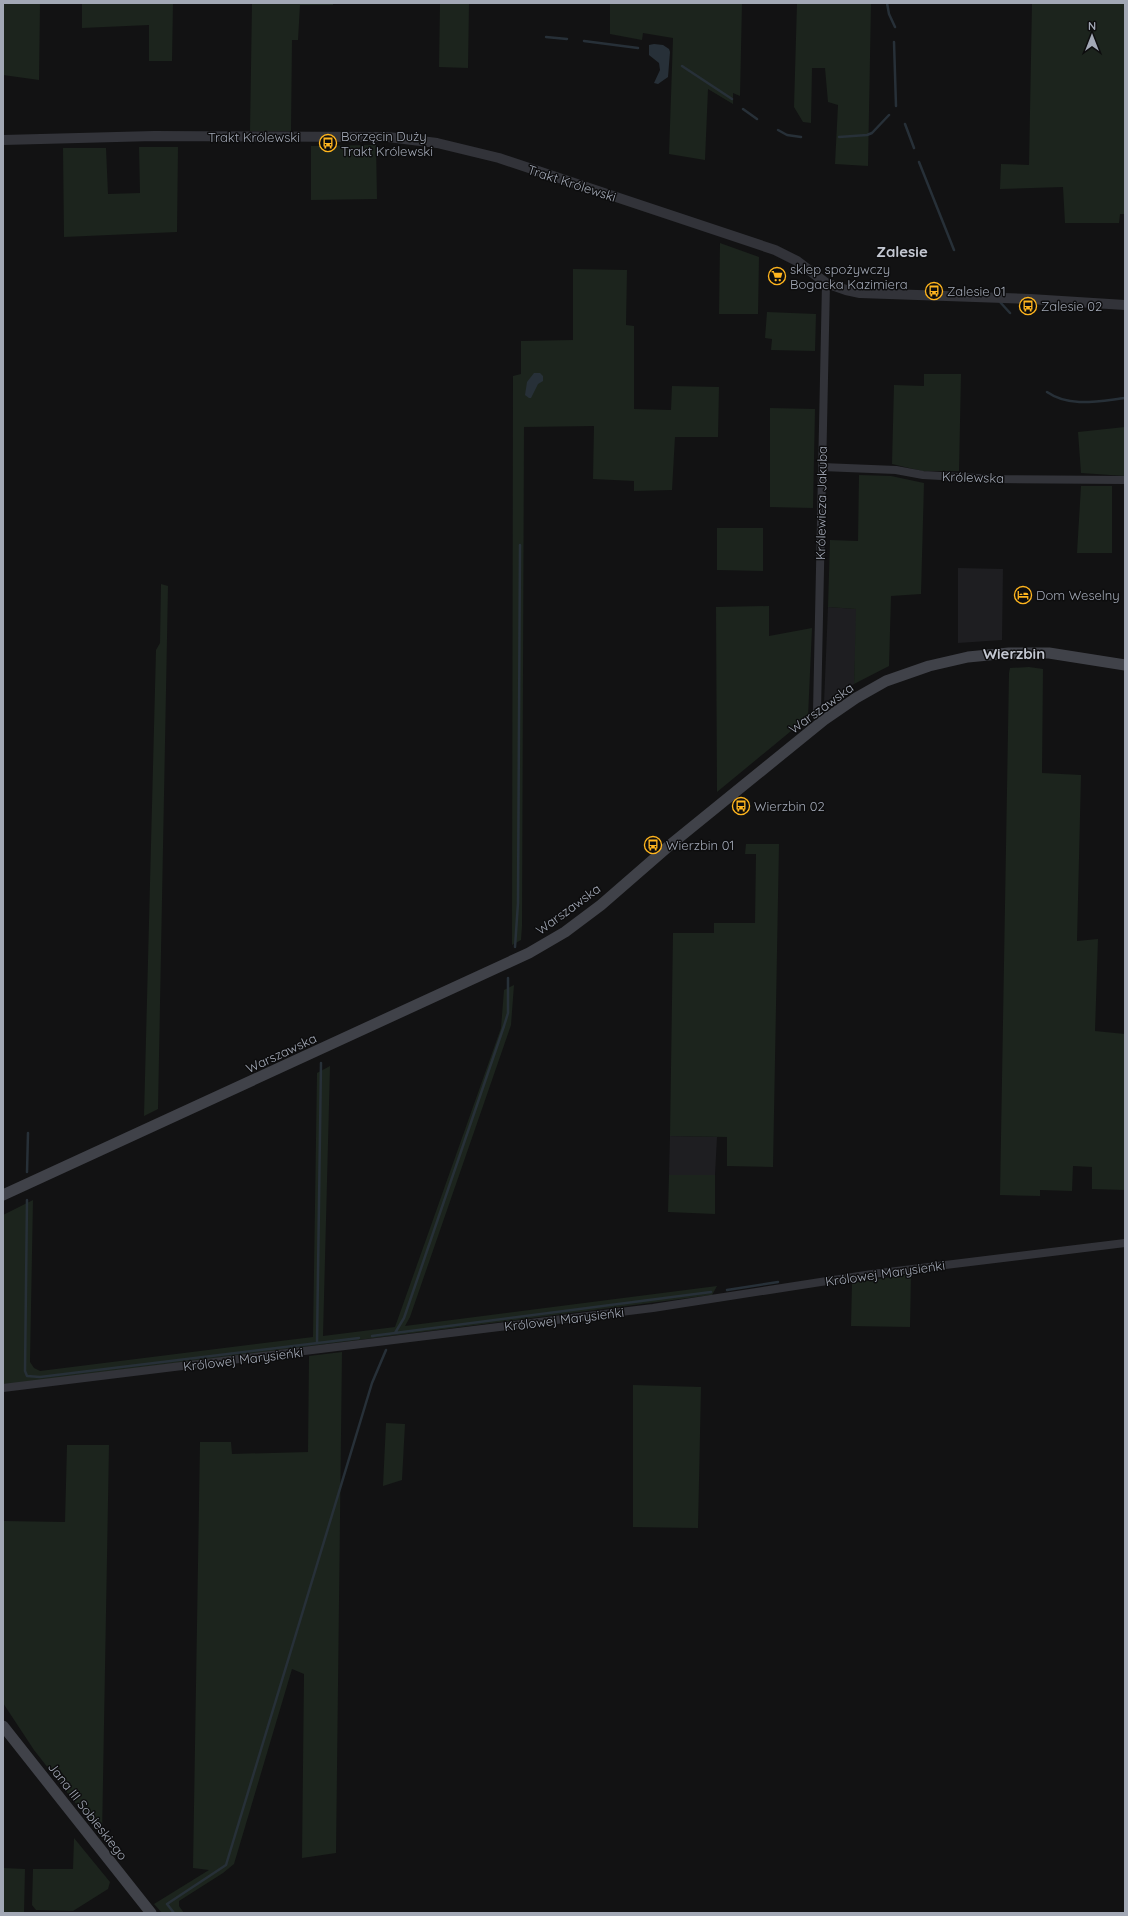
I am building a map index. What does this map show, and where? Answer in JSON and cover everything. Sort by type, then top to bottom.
[{"type":"main road","name":"Warszawska","points":[[3,1195],[529,953],[565,932],[601,905],[670,845],[824,720],[856,698],[886,681],[929,666],[968,657],[1009,653],[1049,653],[1125,665]]},
{"type":"main road","name":"Jana III Sobieskiego","points":[[3,1726],[151,1913]]},
{"type":"street","name":"Trakt Królewski","points":[[3,140],[154,136],[388,136],[437,143],[499,158],[775,250],[797,261],[826,283],[846,290],[860,292],[1030,299],[1125,305]]},
{"type":"street","name":"Królewicza Jakuba","points":[[824,720],[817,712],[826,283]]},
{"type":"street","name":"Królewska","points":[[822,467],[896,470],[923,475],[989,478],[1125,480]]},
{"type":"street","name":"Królowej Marysieńki","points":[[3,1388],[653,1308],[872,1274],[1125,1244]]},
{"type":"shaded area","points":[[3,3],[40,3],[39,80],[3,75]]},
{"type":"shaded area","points":[[82,3],[173,3],[172,61],[149,61],[149,25],[82,28]]},
{"type":"shaded area","points":[[252,3],[333,3],[333,5],[300,5],[298,40],[292,40],[291,131],[250,131]]},
{"type":"shaded area","points":[[440,3],[469,3],[468,68],[439,67]]},
{"type":"shaded area","points":[[610,3],[742,3],[740,96],[733,93],[733,104],[708,89],[705,160],[669,154],[673,38],[643,33],[642,40],[610,34]]},
{"type":"shaded area","points":[[797,3],[871,3],[868,166],[835,164],[838,105],[828,102],[825,68],[812,68],[811,123],[803,122],[794,107]]},
{"type":"shaded area","points":[[1032,3],[1125,3],[1125,214],[1120,214],[1119,223],[1065,223],[1063,187],[1000,189],[1001,164],[1029,165]]},
{"type":"shaded area","points":[[649,45],[663,45],[669,49],[670,52],[668,77],[658,84],[654,83],[660,70],[659,63],[649,55]]},
{"type":"shaded area","points":[[376,145],[377,199],[311,200],[311,146]]},
{"type":"shaded area","points":[[139,147],[178,147],[177,232],[64,237],[63,148],[106,148],[108,194],[140,193]]},
{"type":"shaded area","points":[[720,243],[759,257],[758,314],[719,314]]},
{"type":"shaded area","points":[[573,269],[627,270],[626,325],[634,326],[634,409],[671,410],[672,386],[719,387],[718,437],[675,437],[672,490],[634,491],[634,481],[593,479],[594,426],[524,427],[522,926],[521,940],[512,945],[513,376],[521,374],[521,341],[573,340]]},
{"type":"shaded area","points":[[767,312],[816,314],[815,351],[771,350],[772,339],[765,338]]},
{"type":"shaded area","points":[[534,373],[540,373],[543,376],[543,381],[538,384],[531,398],[529,398],[525,395],[527,382]]},
{"type":"shaded area","points":[[924,374],[961,374],[959,471],[922,471],[892,464],[894,385],[924,386]]},
{"type":"shaded area","points":[[770,408],[815,409],[813,508],[770,507]]},
{"type":"shaded area","points":[[1125,427],[1125,476],[1081,473],[1078,432]]},
{"type":"shaded area","points":[[859,475],[891,476],[924,483],[921,594],[891,596],[889,666],[854,684],[856,609],[828,607],[830,540],[858,541]]},
{"type":"shaded area","points":[[1081,486],[1112,486],[1112,553],[1077,553]]},
{"type":"shaded area","points":[[717,528],[763,528],[763,571],[717,570]]},
{"type":"shaded area","points":[[958,568],[1003,569],[1002,640],[958,643]]},
{"type":"shaded area","points":[[161,584],[168,586],[158,1109],[144,1116],[156,650],[160,643]]},
{"type":"shaded area","points":[[769,606],[769,636],[812,628],[808,717],[717,792],[716,607]]},
{"type":"shaded area","points":[[828,607],[857,609],[854,684],[824,703]]},
{"type":"shaded area","points":[[1029,667],[1043,669],[1042,773],[1081,775],[1077,941],[1098,939],[1095,1031],[1125,1034],[1125,1190],[1092,1189],[1092,1167],[1073,1166],[1072,1191],[1040,1190],[1040,1196],[1000,1195],[1009,673],[1010,668]]},
{"type":"shaded area","points":[[746,844],[779,844],[773,1167],[727,1166],[727,1137],[670,1136],[673,933],[714,933],[714,923],[755,923],[756,854],[745,854]]},
{"type":"shaded area","points":[[514,985],[511,1025],[410,1317],[405,1326],[717,1286],[712,1295],[3,1385],[3,1215],[33,1200],[30,1362],[34,1368],[40,1371],[313,1337],[317,1073],[330,1066],[323,1336],[395,1327],[501,1028],[504,990]]},
{"type":"shaded area","points":[[670,1136],[717,1137],[715,1175],[669,1175]]},
{"type":"shaded area","points":[[669,1175],[715,1175],[715,1214],[668,1212]]},
{"type":"shaded area","points":[[911,1274],[910,1327],[851,1326],[852,1283]]},
{"type":"shaded area","points":[[342,1352],[336,1853],[302,1858],[304,1674],[292,1669],[234,1864],[223,1873],[179,1901],[179,1906],[184,1913],[162,1913],[154,1904],[209,1870],[193,1868],[200,1442],[231,1442],[232,1454],[308,1452],[309,1356]]},
{"type":"shaded area","points":[[633,1385],[701,1387],[698,1528],[633,1527]]},
{"type":"shaded area","points":[[386,1423],[405,1424],[402,1480],[383,1486]]},
{"type":"shaded area","points":[[67,1445],[109,1445],[102,1837],[34,1750],[3,1703],[4,1521],[65,1522]]},
{"type":"shaded area","points":[[74,1838],[110,1882],[108,1889],[73,1911],[36,1910],[32,1905],[33,1869],[73,1869]]},
{"type":"shaded area","points":[[3,1868],[25,1869],[24,1913],[3,1912]]},
{"type":"waterway","points":[[887,3],[889,14],[895,27]]},
{"type":"waterway","points":[[546,37],[567,39]]},
{"type":"waterway","points":[[584,41],[638,48]]},
{"type":"waterway","points":[[894,42],[896,106]]},
{"type":"waterway","points":[[682,66],[732,99]]},
{"type":"waterway","points":[[743,109],[757,119]]},
{"type":"waterway","points":[[839,137],[867,135],[872,133],[889,115]]},
{"type":"waterway","points":[[905,124],[914,148]]},
{"type":"waterway","points":[[778,130],[787,135],[801,137]]},
{"type":"waterway","points":[[919,162],[954,250]]},
{"type":"waterway","points":[[1000,302],[1010,313]]},
{"type":"waterway","points":[[1047,392],[1056,397],[1075,402],[1095,402],[1125,398]]},
{"type":"waterway","points":[[515,947],[518,903],[520,545]]},
{"type":"waterway","points":[[395,1333],[404,1318],[504,1026],[508,1013],[508,978]]},
{"type":"waterway","points":[[317,1343],[321,1063]]},
{"type":"waterway","points":[[27,1172],[28,1133]]},
{"type":"waterway","points":[[27,1200],[25,1371],[27,1376],[40,1377],[359,1338]]},
{"type":"waterway","points":[[727,1290],[778,1282]]},
{"type":"waterway","points":[[372,1336],[711,1292]]},
{"type":"waterway","points":[[174,1913],[167,1904],[226,1865],[372,1383],[386,1350]]},
{"type":"place","name":"Borzęcin Duży Trakt Królewski","points":[[328,143]]},
{"type":"place","name":"sklep spożywczy Bogacka Kazimiera","points":[[777,276]]},
{"type":"place","name":"Zalesie 01","points":[[934,291]]},
{"type":"place","name":"Zalesie 02","points":[[1028,306]]},
{"type":"place","name":"Dom Weselny","points":[[1023,595]]},
{"type":"place","name":"Wierzbin 02","points":[[741,806]]},
{"type":"place","name":"Wierzbin 01","points":[[653,845]]},
{"type":"district","name":"Zalesie","points":[[902,251]]},
{"type":"district","name":"Wierzbin","points":[[1014,653]]}]
